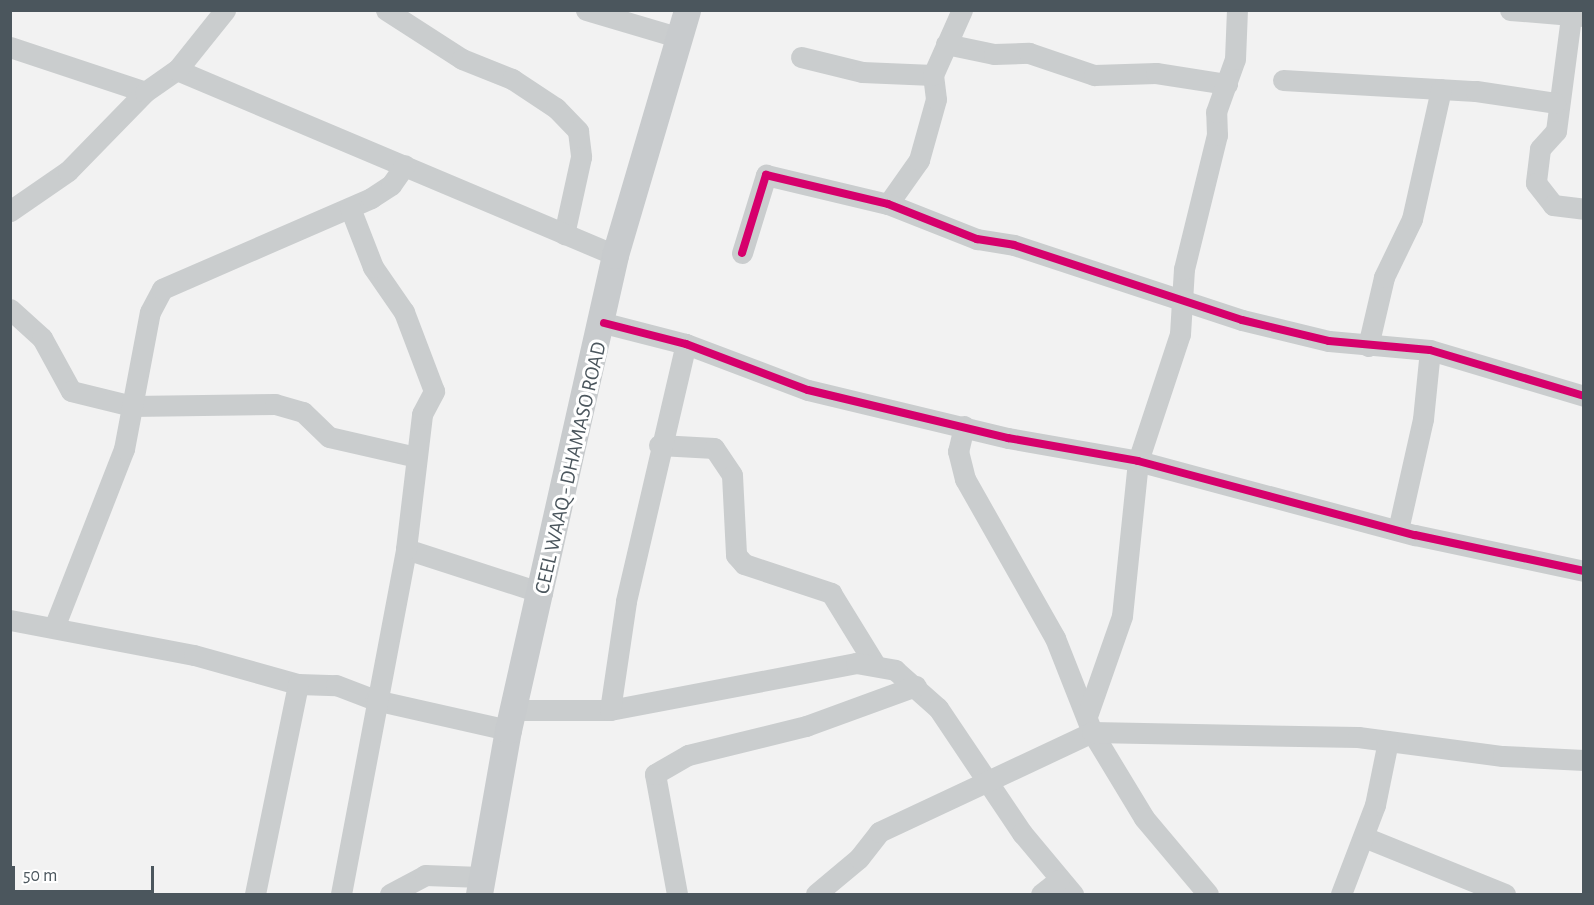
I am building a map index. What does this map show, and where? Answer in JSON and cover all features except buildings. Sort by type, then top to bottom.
[{"type":"main road","name":"CEEL WAAQ - DHAMASO ROAD","points":[[480,886],[511,720],[604,323],[615,255],[677,37],[687,10]]},
{"type":"street","points":[[10,211],[68,171],[145,92],[177,70],[225,10]]},
{"type":"street","points":[[386,10],[462,59],[512,79],[556,108],[578,131],[581,157],[564,234]]},
{"type":"street","points":[[585,10],[677,37]]},
{"type":"street","points":[[888,204],[919,160],[936,99],[933,75],[962,10]]},
{"type":"street","points":[[1089,724],[1122,616],[1138,461],[1173,362],[1185,303],[1184,269],[1217,135],[1216,112],[1227,84],[1237,10]]},
{"type":"street","points":[[1510,10],[1577,17],[1556,103],[1556,131],[1540,149],[1536,183],[1553,205],[1584,209]]},
{"type":"street","points":[[946,44],[994,54],[1029,53],[1094,75],[1156,74],[1227,84]]},
{"type":"street","points":[[10,48],[145,92]]},
{"type":"street","points":[[801,57],[862,72],[933,75]]},
{"type":"street","points":[[177,70],[615,255]]},
{"type":"street","points":[[1283,80],[1441,89],[1556,103]]},
{"type":"street","points":[[1368,346],[1384,278],[1412,219],[1441,89]]},
{"type":"street","points":[[55,624],[124,449],[150,312],[162,289],[350,208],[391,185],[405,165]]},
{"type":"street","points":[[742,253],[766,175],[888,204],[930,223],[1014,245],[1185,303],[1368,346],[1430,350],[1584,396]]},
{"type":"street","points":[[341,894],[375,700],[406,549],[422,414],[435,391],[404,312],[374,267],[350,208]]},
{"type":"street","points":[[10,309],[42,338],[71,391],[132,406],[275,404],[303,412],[329,437],[416,457]]},
{"type":"street","points":[[604,323],[687,344],[808,390],[964,426],[1138,461],[1398,530],[1584,571]]},
{"type":"street","points":[[610,710],[626,601],[652,507],[660,445],[687,344]]},
{"type":"street","points":[[1398,530],[1423,418],[1430,350]]},
{"type":"street","points":[[964,426],[958,451],[965,479],[1055,638],[1089,724],[1144,818],[1208,894]]},
{"type":"street","points":[[660,445],[714,448],[724,459],[734,494],[730,508],[736,555],[744,564],[831,593],[874,663],[916,686],[960,736],[989,782],[1066,887],[1041,894]]},
{"type":"street","points":[[406,549],[542,593]]},
{"type":"street","points":[[10,620],[55,624],[298,684],[336,686],[375,700],[511,720],[610,710],[837,665],[874,663]]},
{"type":"street","points":[[255,894],[298,684]]},
{"type":"street","points":[[677,894],[655,774],[688,755],[806,726],[916,686]]},
{"type":"street","points":[[816,894],[859,858],[879,832],[989,782],[1089,724],[1388,741],[1584,760]]},
{"type":"street","points":[[1341,894],[1364,837],[1388,741]]},
{"type":"street","points":[[1364,837],[1505,894]]},
{"type":"street","points":[[390,894],[425,875],[480,886]]},
{"type":"cycle path","points":[[742,253],[766,175],[888,204],[977,239],[1014,245],[1242,320],[1329,341],[1430,350],[1584,396]]},
{"type":"cycle path","points":[[604,323],[686,344],[808,390],[1008,438],[1138,461],[1415,535],[1584,571]]}]
